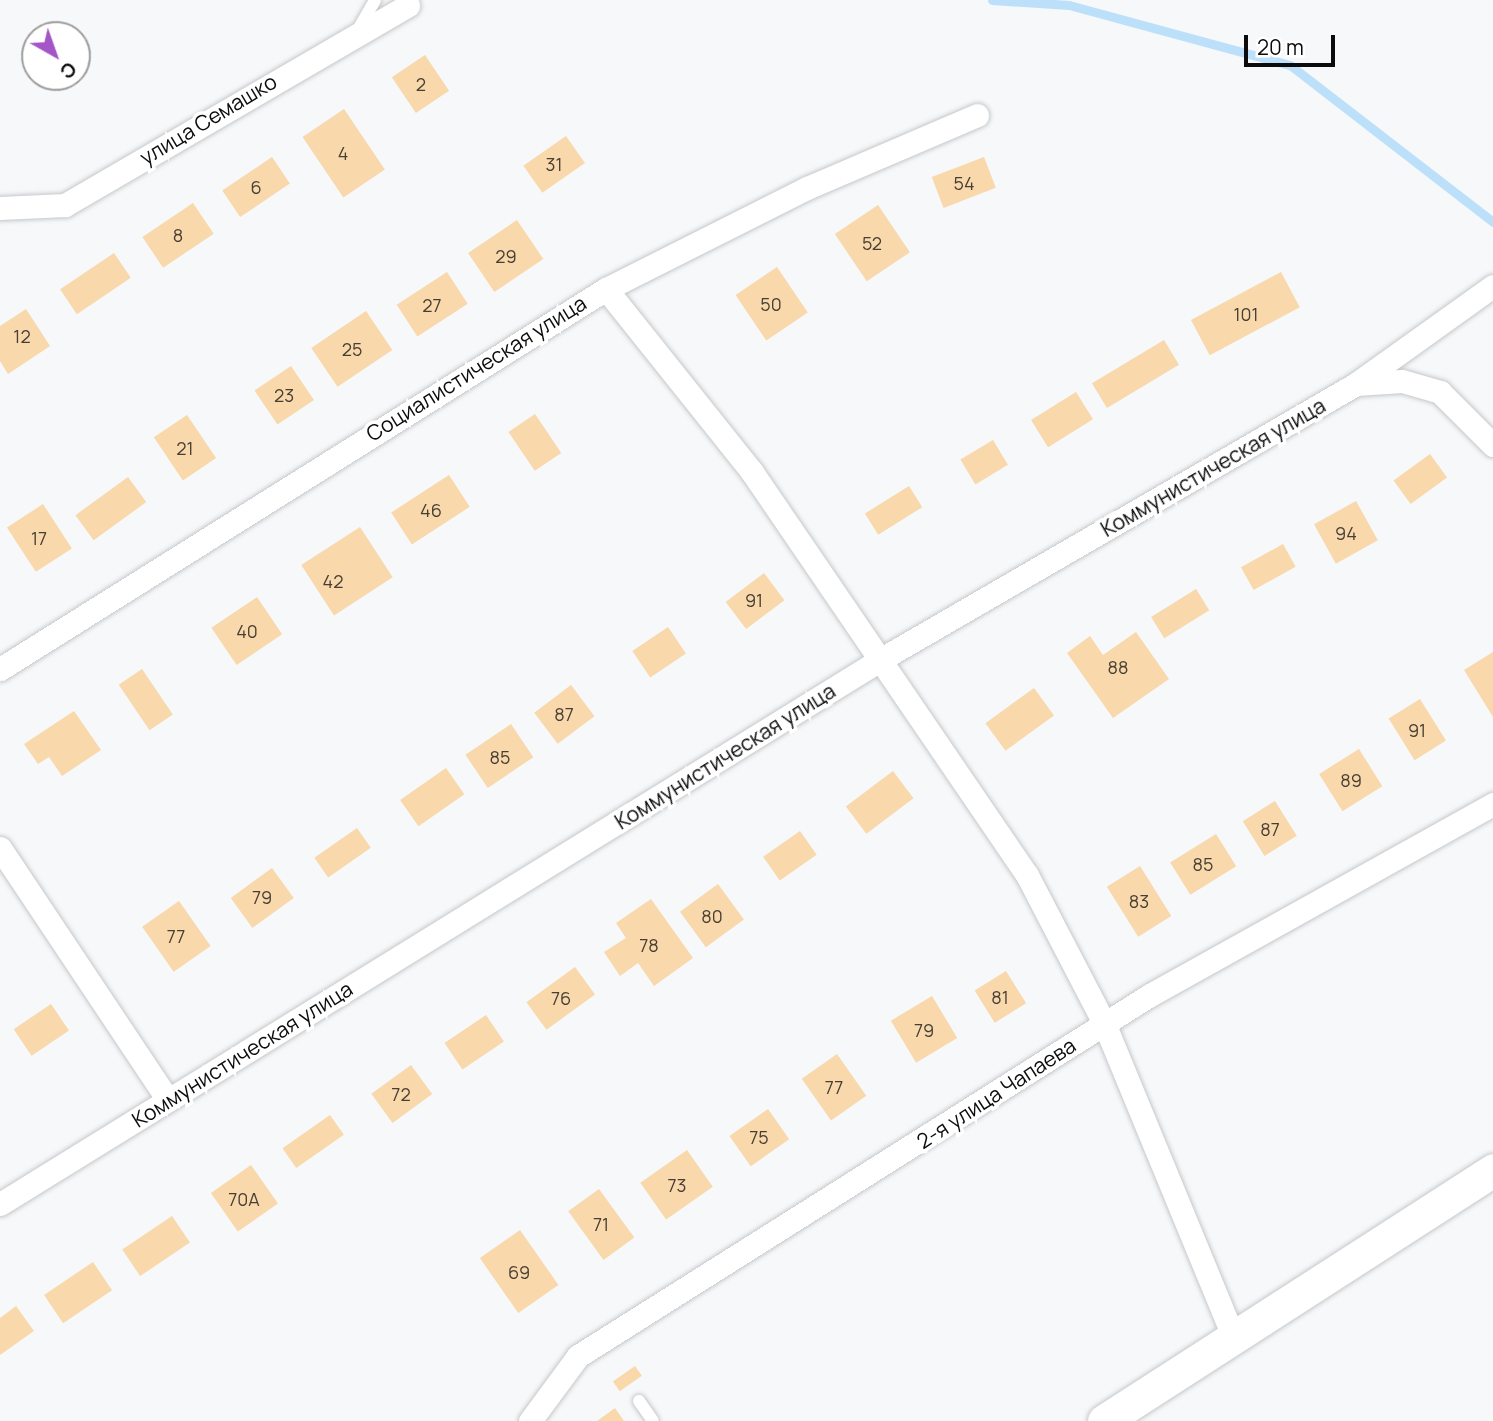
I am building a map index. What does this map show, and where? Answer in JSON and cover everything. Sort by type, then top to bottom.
[{"type":"main road","points":[[1104,1421],[1493,1170]]},
{"type":"street","name":"улица Семашко","points":[[0,208],[65,205],[359,28],[408,5]]},
{"type":"street","name":"Социалистическая улица","points":[[0,668],[606,289],[807,188],[977,115]]},
{"type":"street","name":"Коммунистическая улица","points":[[0,1204],[883,658],[1356,384],[1450,311],[1493,286]]},
{"type":"street","points":[[606,289],[752,472],[883,658],[1027,875],[1104,1023],[1234,1339]]},
{"type":"street","points":[[1356,384],[1402,381],[1440,392],[1493,445]]},
{"type":"street","name":"2-я улица Чапаева","points":[[530,1421],[578,1356],[883,1169],[1104,1023],[1493,804]]},
{"type":"street","points":[[0,848],[167,1100]]},
{"type":"lane","points":[[359,28],[375,0]]},
{"type":"lane","points":[[639,1401],[653,1421]]},
{"type":"building","points":[[425,55],[449,91],[416,113],[392,77]]},
{"type":"building","points":[[344,109],[385,170],[343,197],[303,137]]},
{"type":"building","points":[[566,136],[585,163],[542,193],[523,166]]},
{"type":"building","points":[[272,157],[290,184],[240,217],[222,191]]},
{"type":"building","points":[[984,157],[996,188],[944,208],[932,177]]},
{"type":"building","points":[[193,203],[214,234],[163,268],[142,237]]},
{"type":"building","points":[[878,205],[910,252],[867,281],[835,234]]},
{"type":"building","points":[[517,220],[543,259],[494,292],[468,253]]},
{"type":"building","points":[[114,253],[131,278],[77,314],[60,289]]},
{"type":"building","points":[[777,267],[808,313],[766,341],[736,295]]},
{"type":"building","points":[[447,272],[468,304],[417,337],[397,305]]},
{"type":"building","points":[[1281,272],[1300,307],[1210,355],[1191,320]]},
{"type":"building","points":[[26,309],[50,346],[8,374],[0,361],[0,326]]},
{"type":"building","points":[[366,311],[392,350],[338,387],[311,348]]},
{"type":"building","points":[[1164,340],[1179,365],[1107,408],[1092,383]]},
{"type":"building","points":[[291,366],[314,400],[277,425],[255,391]]},
{"type":"building","points":[[1076,392],[1093,419],[1048,447],[1031,420]]},
{"type":"building","points":[[535,414],[561,453],[535,471],[508,432]]},
{"type":"building","points":[[187,415],[216,458],[183,480],[154,437]]},
{"type":"building","points":[[993,440],[1008,465],[975,484],[960,460]]},
{"type":"building","points":[[1430,454],[1447,477],[1411,504],[1394,480]]},
{"type":"building","points":[[449,475],[470,507],[412,544],[391,513]]},
{"type":"building","points":[[128,477],[146,502],[94,540],[75,515]]},
{"type":"building","points":[[909,486],[922,507],[878,535],[865,514]]},
{"type":"building","points":[[1356,501],[1378,540],[1336,564],[1314,524]]},
{"type":"building","points":[[43,504],[72,548],[36,572],[7,527]]},
{"type":"building","points":[[360,527],[393,577],[334,615],[301,565]]},
{"type":"building","points":[[1283,544],[1296,567],[1254,590],[1241,567]]},
{"type":"building","points":[[764,573],[784,600],[746,629],[726,602]]},
{"type":"building","points":[[1196,589],[1209,610],[1164,638],[1151,617]]},
{"type":"building","points":[[257,597],[282,634],[237,665],[211,628]]},
{"type":"building","points":[[668,627],[686,654],[650,678],[632,651]]},
{"type":"building","points":[[1136,632],[1169,679],[1113,718],[1067,653],[1090,636],[1103,655]]},
{"type":"building","points":[[1493,652],[1493,717],[1464,670]]},
{"type":"building","points":[[142,669],[173,715],[150,730],[119,685]]},
{"type":"building","points":[[571,685],[594,716],[558,744],[534,713]]},
{"type":"building","points":[[1034,688],[1054,716],[1005,751],[985,723]]},
{"type":"building","points":[[1420,699],[1446,741],[1415,760],[1389,719]]},
{"type":"building","points":[[74,711],[101,750],[62,776],[49,757],[38,764],[24,744]]},
{"type":"building","points":[[511,724],[533,757],[488,788],[465,755]]},
{"type":"building","points":[[1359,749],[1382,786],[1342,811],[1319,774]]},
{"type":"building","points":[[446,768],[464,794],[418,826],[400,800]]},
{"type":"building","points":[[893,771],[913,798],[866,834],[846,807]]},
{"type":"building","points":[[1275,801],[1297,836],[1265,856],[1243,821]]},
{"type":"building","points":[[357,828],[371,848],[328,877],[314,858]]},
{"type":"building","points":[[800,831],[817,855],[780,881],[763,857]]},
{"type":"building","points":[[1216,834],[1236,866],[1190,895],[1170,863]]},
{"type":"building","points":[[1140,866],[1171,916],[1138,937],[1107,887]]},
{"type":"building","points":[[272,868],[294,898],[252,928],[231,898]]},
{"type":"building","points":[[718,884],[744,920],[706,947],[680,912]]},
{"type":"building","points":[[651,899],[693,958],[654,986],[638,963],[620,976],[604,952],[626,938],[616,923]]},
{"type":"building","points":[[179,901],[211,946],[174,972],[142,927]]},
{"type":"building","points":[[575,967],[595,995],[546,1030],[526,1002]]},
{"type":"building","points":[[1006,971],[1026,1003],[995,1023],[975,991]]},
{"type":"building","points":[[932,996],[957,1038],[916,1063],[891,1021]]},
{"type":"building","points":[[51,1004],[69,1031],[32,1056],[14,1029]]},
{"type":"building","points":[[486,1015],[504,1042],[462,1069],[445,1043]]},
{"type":"building","points":[[837,1054],[866,1096],[831,1120],[802,1079]]},
{"type":"building","points":[[411,1065],[432,1094],[393,1123],[371,1094]]},
{"type":"building","points":[[768,1109],[789,1139],[751,1166],[729,1136]]},
{"type":"building","points":[[330,1115],[344,1135],[296,1168],[282,1148]]},
{"type":"building","points":[[687,1150],[713,1187],[666,1220],[640,1183]]},
{"type":"building","points":[[251,1165],[278,1204],[238,1232],[211,1193]]},
{"type":"building","points":[[599,1189],[634,1238],[604,1260],[568,1211]]},
{"type":"building","points":[[172,1216],[190,1243],[140,1276],[122,1250]]},
{"type":"building","points":[[520,1230],[558,1285],[518,1313],[480,1258]]},
{"type":"building","points":[[93,1262],[112,1290],[63,1323],[44,1295]]},
{"type":"building","points":[[16,1306],[34,1331],[0,1355],[0,1318]]},
{"type":"building","points":[[635,1366],[642,1376],[620,1391],[613,1381]]},
{"type":"building","points":[[615,1408],[624,1421],[597,1421]]},
{"type":"waterway","points":[[992,0],[1069,5],[1290,65],[1493,222]]}]
